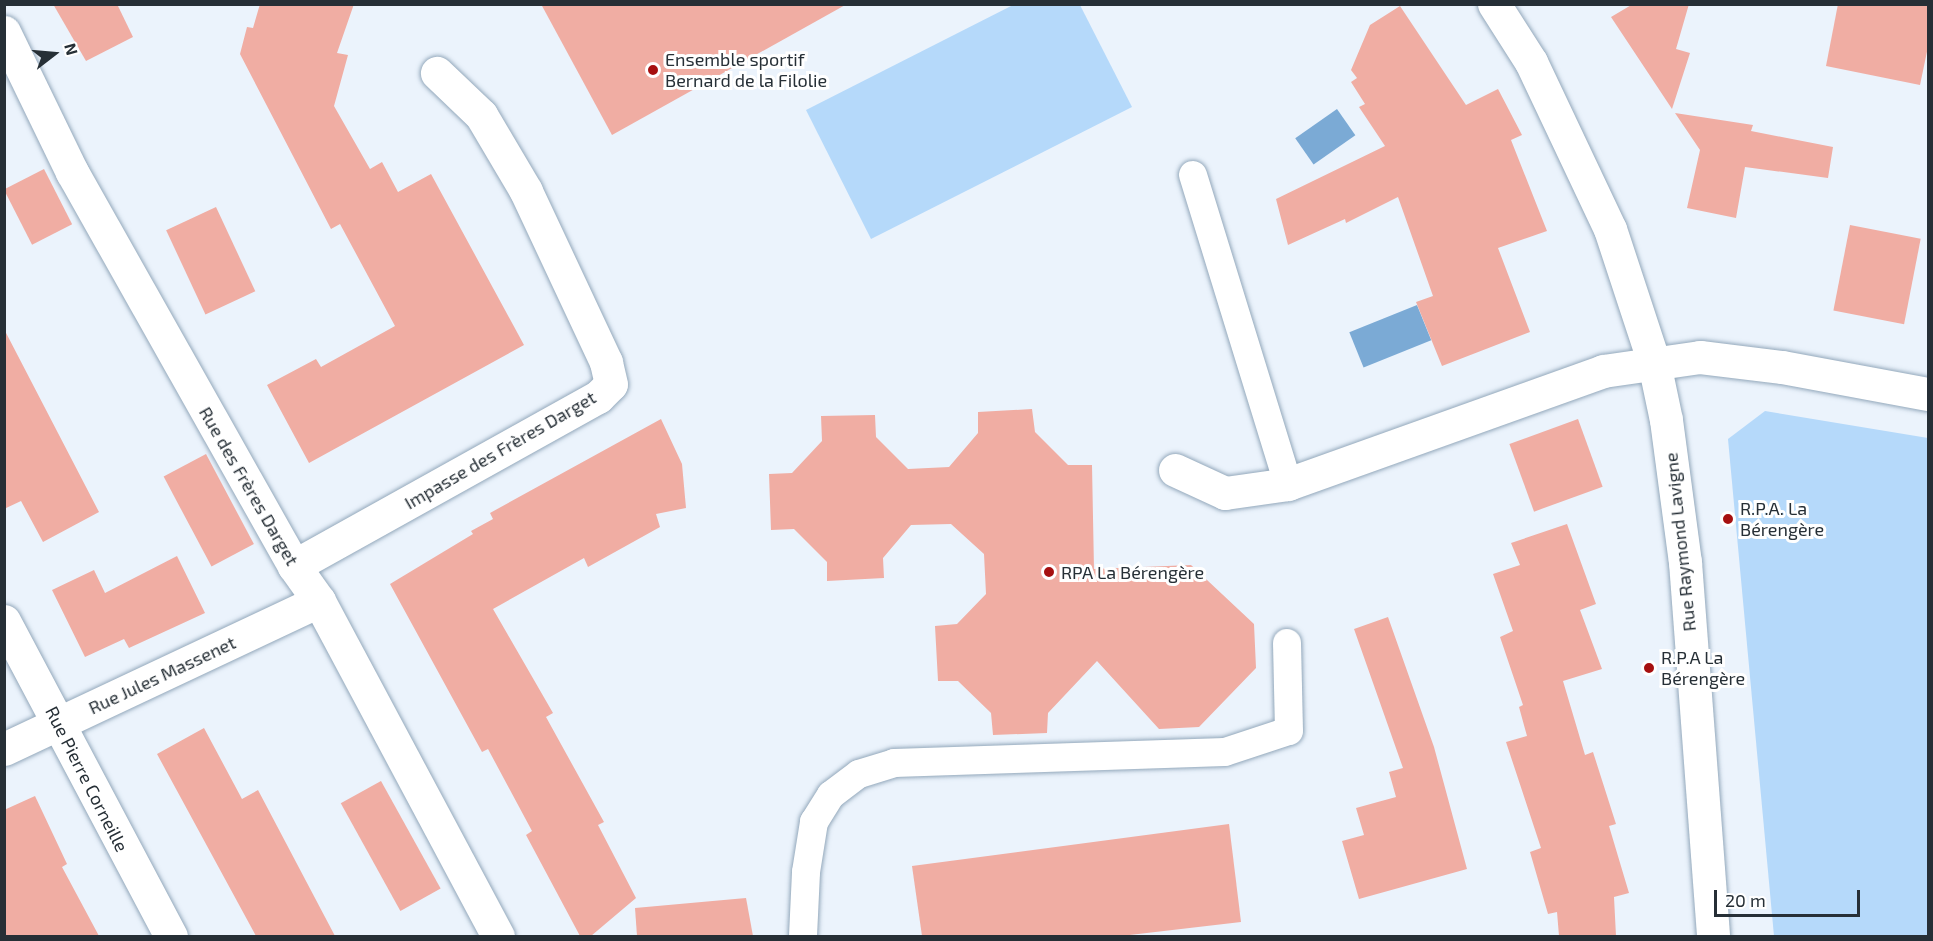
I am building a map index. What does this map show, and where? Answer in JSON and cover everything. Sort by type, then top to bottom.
[{"type":"street","name":"Rue Raymond Lavigne","points":[[1494,4],[1531,62],[1610,229],[1654,363],[1666,420],[1685,562],[1713,936]]},
{"type":"street","name":"Rue des Frères Darget","points":[[4,32],[72,172],[294,566],[319,601],[498,936]]},
{"type":"street","name":"Impasse des Frères Darget","points":[[294,566],[598,397],[611,384],[606,362],[526,191],[481,115],[437,73]]},
{"type":"street","points":[[1175,470],[1225,493],[1288,484],[1603,371],[1700,357],[1782,367],[1929,394]]},
{"type":"street","name":"Rue Jules Massenet","points":[[4,749],[319,601]]},
{"type":"street","name":"Rue Pierre Corneille","points":[[4,621],[171,936]]},
{"type":"lane","points":[[1193,175],[1288,484]]},
{"type":"lane","points":[[803,936],[806,872],[814,822],[831,795],[859,774],[894,763],[1225,752],[1289,732],[1287,643]]},
{"type":"shaded area","points":[[1015,4],[1080,5],[1132,107],[871,239],[806,110]]},
{"type":"shaded area","points":[[1337,109],[1355,135],[1314,164],[1295,138]]},
{"type":"shaded area","points":[[1417,305],[1431,340],[1364,368],[1349,332]]},
{"type":"shaded area","points":[[1765,411],[1928,438],[1928,936],[1774,936],[1728,439]]},
{"type":"building","points":[[53,4],[117,4],[133,37],[86,61]]},
{"type":"building","points":[[260,4],[354,4],[337,53],[348,55],[334,106],[370,169],[382,162],[398,192],[431,174],[524,345],[309,463],[267,385],[316,359],[321,367],[395,326],[340,224],[331,229],[240,54],[247,27],[253,28]]},
{"type":"building","name":"Ensemble sportif Bernard de la Filolie","points":[[541,4],[847,4],[612,135]]},
{"type":"building","points":[[1633,4],[1689,4],[1676,49],[1690,53],[1672,109],[1611,17]]},
{"type":"building","points":[[1838,4],[1929,4],[1929,42],[1920,85],[1826,66]]},
{"type":"building","points":[[1400,6],[1466,105],[1498,89],[1522,135],[1511,140],[1547,231],[1498,248],[1530,332],[1442,366],[1416,302],[1433,296],[1398,197],[1346,223],[1345,219],[1288,245],[1276,199],[1385,146],[1359,107],[1365,104],[1351,82],[1357,78],[1351,70],[1370,25]]},
{"type":"building","points":[[1675,113],[1753,125],[1751,131],[1833,147],[1828,178],[1745,167],[1736,218],[1687,208],[1700,150]]},
{"type":"building","points":[[44,169],[72,224],[32,245],[4,189]]},
{"type":"building","points":[[216,207],[255,291],[205,315],[166,230]]},
{"type":"building","points":[[1850,225],[1921,239],[1904,324],[1833,310]]},
{"type":"building","points":[[4,329],[99,512],[43,542],[21,501],[4,509]]},
{"type":"building","name":"RPA La Bérengère","points":[[1032,409],[1035,432],[1068,465],[1092,465],[1094,569],[1191,565],[1254,624],[1256,668],[1199,727],[1159,729],[1097,661],[1048,713],[1047,733],[993,735],[991,713],[958,681],[938,681],[935,626],[957,624],[986,594],[984,554],[951,524],[911,525],[883,558],[884,578],[827,581],[827,562],[794,529],[771,530],[769,474],[792,473],[822,441],[821,416],[875,415],[876,437],[908,469],[949,467],[978,433],[978,412]]},
{"type":"building","points":[[661,419],[682,464],[686,508],[656,514],[660,527],[588,567],[584,558],[493,609],[553,713],[546,717],[604,822],[598,825],[636,898],[591,936],[580,936],[526,835],[532,831],[488,749],[482,752],[390,584],[473,534],[471,531],[493,519],[490,513]]},
{"type":"building","points":[[1578,419],[1603,487],[1534,512],[1509,444]]},
{"type":"building","points":[[206,454],[254,544],[212,567],[164,477]]},
{"type":"building","points":[[1567,524],[1596,604],[1580,610],[1602,669],[1563,681],[1585,755],[1593,752],[1616,824],[1609,826],[1629,893],[1614,897],[1616,936],[1559,936],[1557,912],[1548,914],[1530,852],[1541,848],[1506,742],[1527,736],[1519,707],[1523,705],[1500,637],[1513,631],[1493,574],[1520,565],[1511,543]]},
{"type":"building","points":[[177,556],[205,613],[129,648],[124,639],[85,657],[52,590],[94,570],[105,593]]},
{"type":"building","points":[[1388,617],[1434,747],[1467,869],[1359,899],[1342,841],[1364,835],[1356,808],[1396,797],[1389,772],[1403,768],[1354,629]]},
{"type":"building","points":[[204,728],[242,799],[258,790],[335,936],[256,936],[157,754]]},
{"type":"building","points":[[381,781],[441,889],[400,911],[341,803]]},
{"type":"building","points":[[35,796],[67,864],[62,867],[99,936],[4,936],[4,810]]},
{"type":"building","points":[[1229,824],[1241,922],[1121,936],[922,936],[912,866]]},
{"type":"building","points":[[746,898],[753,936],[637,936],[635,908]]},
{"type":"place","name":"Ensemble sportif Bernard de la Filolie","points":[[653,70]]},
{"type":"place","name":"R.P.A. La Bérengère","points":[[1728,519]]},
{"type":"place","name":"RPA La Bérengère","points":[[1049,572]]},
{"type":"place","name":"R.P.A La Bérengère","points":[[1649,668]]}]
